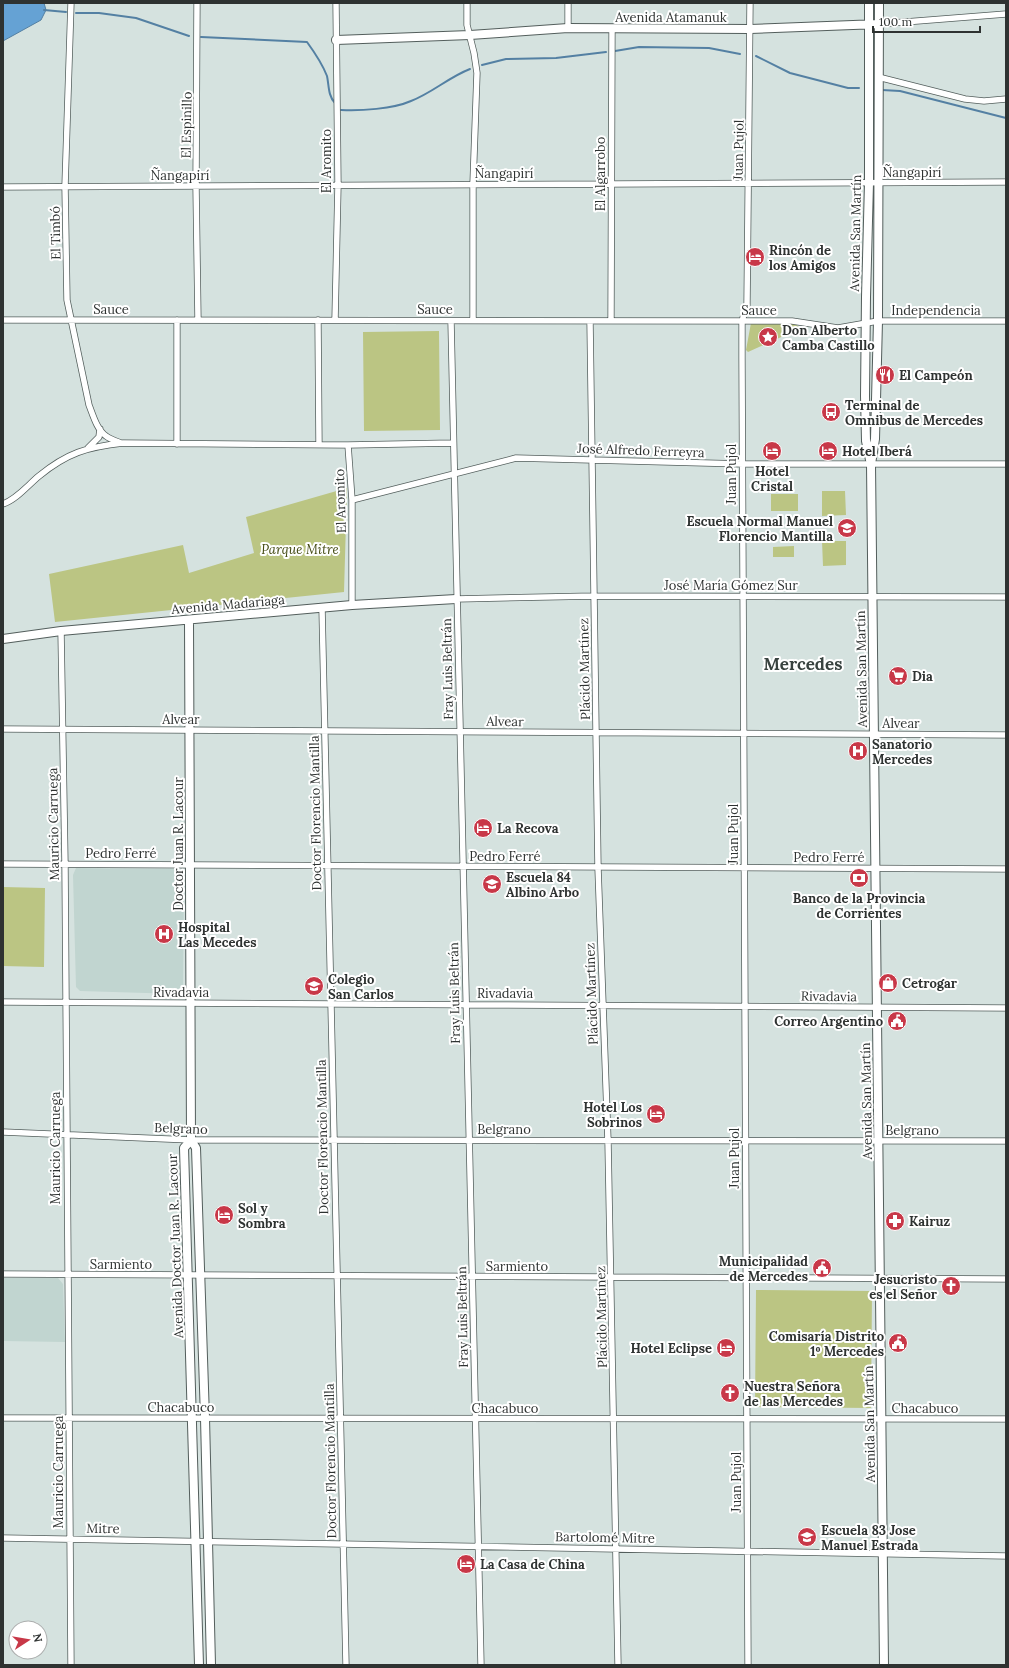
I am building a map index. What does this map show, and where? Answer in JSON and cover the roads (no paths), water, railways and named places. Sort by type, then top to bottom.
[{"type":"street","name":"El Timbó","points":[[71,3],[65,186],[67,300],[89,405],[100,429],[106,437],[123,444]]},
{"type":"street","name":"El Espinillo","points":[[197,3],[196,186],[198,320]]},
{"type":"street","name":"El Aromito","points":[[335,320],[338,185],[336,3]]},
{"type":"street","points":[[467,3],[467,25],[477,73],[473,184],[473,320]]},
{"type":"street","points":[[568,3],[568,28]]},
{"type":"street","name":"Juan Pujol","points":[[748,1665],[742,321],[747,305],[750,3]]},
{"type":"street","name":"Avenida San Martín","points":[[869,3],[869,183],[866,323],[866,441],[871,464]]},
{"type":"street","name":"Avenida San Martín","points":[[879,3],[878,321],[875,440],[871,464],[884,1665]]},
{"type":"street","name":"Avenida Atamanuk","points":[[336,40],[470,35],[568,28],[750,29],[869,26],[1006,14]]},
{"type":"street","name":"El Algarrobo","points":[[611,320],[612,29]]},
{"type":"street","points":[[878,77],[965,99],[984,101],[1006,99]]},
{"type":"street","name":"Ñangapirí","points":[[3,187],[748,182],[1006,182]]},
{"type":"street","name":"Sauce","points":[[3,320],[792,321],[838,328],[866,323]]},
{"type":"street","points":[[177,320],[178,444]]},
{"type":"street","points":[[318,320],[319,445]]},
{"type":"street","name":"Fray Luis Beltrán","points":[[450,320],[481,1665]]},
{"type":"street","name":"Plácido Martínez","points":[[590,321],[598,868],[608,1141],[618,1665]]},
{"type":"street","name":"Independencia","points":[[866,323],[878,321],[1006,321]]},
{"type":"street","points":[[87,449],[99,437],[100,429]]},
{"type":"street","points":[[3,504],[18,495],[60,460],[87,449],[100,446],[123,444],[348,445],[453,443]]},
{"type":"street","name":"El Aromito","points":[[348,445],[352,500],[352,605]]},
{"type":"street","name":"José Alfredo Ferreyra","points":[[352,500],[516,458],[742,464],[1006,464]]},
{"type":"street","name":"José María Gómez Sur","points":[[456,599],[594,596],[1006,597]]},
{"type":"street","name":"Avenida Madariaga","points":[[3,640],[61,631],[352,605],[456,599]]},
{"type":"street","name":"Doctor Florencio Mantilla","points":[[322,608],[346,1665]]},
{"type":"street","name":"Doctor Juan R. Lacour","points":[[189,620],[191,1140]]},
{"type":"street","name":"Mauricio Carruega","points":[[61,631],[65,864],[71,1665]]},
{"type":"street","name":"Alvear","points":[[3,729],[1006,735]]},
{"type":"street","name":"Pedro Ferré","points":[[3,864],[190,864],[327,867],[1006,869]]},
{"type":"street","name":"Rivadavia","points":[[3,1002],[1006,1008]]},
{"type":"street","name":"Belgrano","points":[[3,1132],[191,1140],[1006,1141]]},
{"type":"street","name":"Avenida Doctor Juan R. Lacour","points":[[199,1665],[202,1541],[205,1418],[196,1148],[191,1140],[184,1148],[193,1418],[202,1541],[211,1665]]},
{"type":"street","name":"Sarmiento","points":[[3,1274],[1006,1279]]},
{"type":"street","name":"Chacabuco","points":[[3,1418],[1006,1419]]},
{"type":"street","name":"Mitre","points":[[3,1538],[202,1541]]},
{"type":"street","name":"Bartolomé Mitre","points":[[202,1541],[1006,1556]]},
{"type":"water","points":[[3,3],[44,3],[46,10],[41,20],[3,41]]},
{"type":"waterway","points":[[44,10],[66,12]]},
{"type":"waterway","points":[[76,13],[99,13],[136,18],[189,36]]},
{"type":"waterway","points":[[201,37],[307,42],[325,71],[330,94],[335,103]]},
{"type":"waterway","points":[[615,51],[639,47],[709,48],[740,54]]},
{"type":"waterway","points":[[482,65],[506,59],[556,58],[606,52]]},
{"type":"waterway","points":[[756,56],[790,73],[848,88],[859,88]]},
{"type":"waterway","points":[[341,110],[376,109],[404,104],[419,98],[462,72],[470,69]]},
{"type":"waterway","points":[[882,90],[900,91],[1006,118]]},
{"type":"place","name":"Rincón de los Amigos","points":[[755,257]]},
{"type":"place","name":"Don Alberto Camba Castillo","points":[[768,337]]},
{"type":"place","name":"El Campeón","points":[[885,375]]},
{"type":"place","name":"Terminal de Omnibus de Mercedes","points":[[831,412]]},
{"type":"place","name":"Hotel Cristal","points":[[772,451]]},
{"type":"place","name":"Hotel Iberá","points":[[828,451]]},
{"type":"place","name":"Escuela Normal Manuel Florencio Mantilla","points":[[847,528]]},
{"type":"place","name":"Dia","points":[[898,676]]},
{"type":"place","name":"Sanatorio Mercedes","points":[[858,751]]},
{"type":"place","name":"La Recova","points":[[483,828]]},
{"type":"place","name":"Banco de la Provincia de Corrientes","points":[[859,878]]},
{"type":"place","name":"Escuela 84 Albino Arbo","points":[[492,884]]},
{"type":"place","name":"Hospital Las Mecedes","points":[[164,934]]},
{"type":"place","name":"Cetrogar","points":[[888,983]]},
{"type":"place","name":"Colegio San Carlos","points":[[314,986]]},
{"type":"place","name":"Correo Argentino","points":[[897,1021]]},
{"type":"place","name":"Hotel Los Sobrinos","points":[[656,1114]]},
{"type":"place","name":"Sol y Sombra","points":[[224,1215]]},
{"type":"place","name":"Kairuz","points":[[895,1221]]},
{"type":"place","name":"Municipalidad de Mercedes","points":[[822,1268]]},
{"type":"place","name":"Jesucristo es el Señor","points":[[951,1286]]},
{"type":"place","name":"Comisaría Distrito 1º Mercedes","points":[[898,1343]]},
{"type":"place","name":"Hotel Eclipse","points":[[726,1348]]},
{"type":"place","name":"Nuestra Señora de las Mercedes","points":[[730,1393]]},
{"type":"place","name":"Escuela 83 Jose Manuel Estrada","points":[[807,1537]]},
{"type":"place","name":"La Casa de China","points":[[466,1564]]},
{"type":"district","name":"Mercedes","points":[[803,664]]},
{"type":"park label","name":"Parque Mitre","points":[[300,549]]}]
